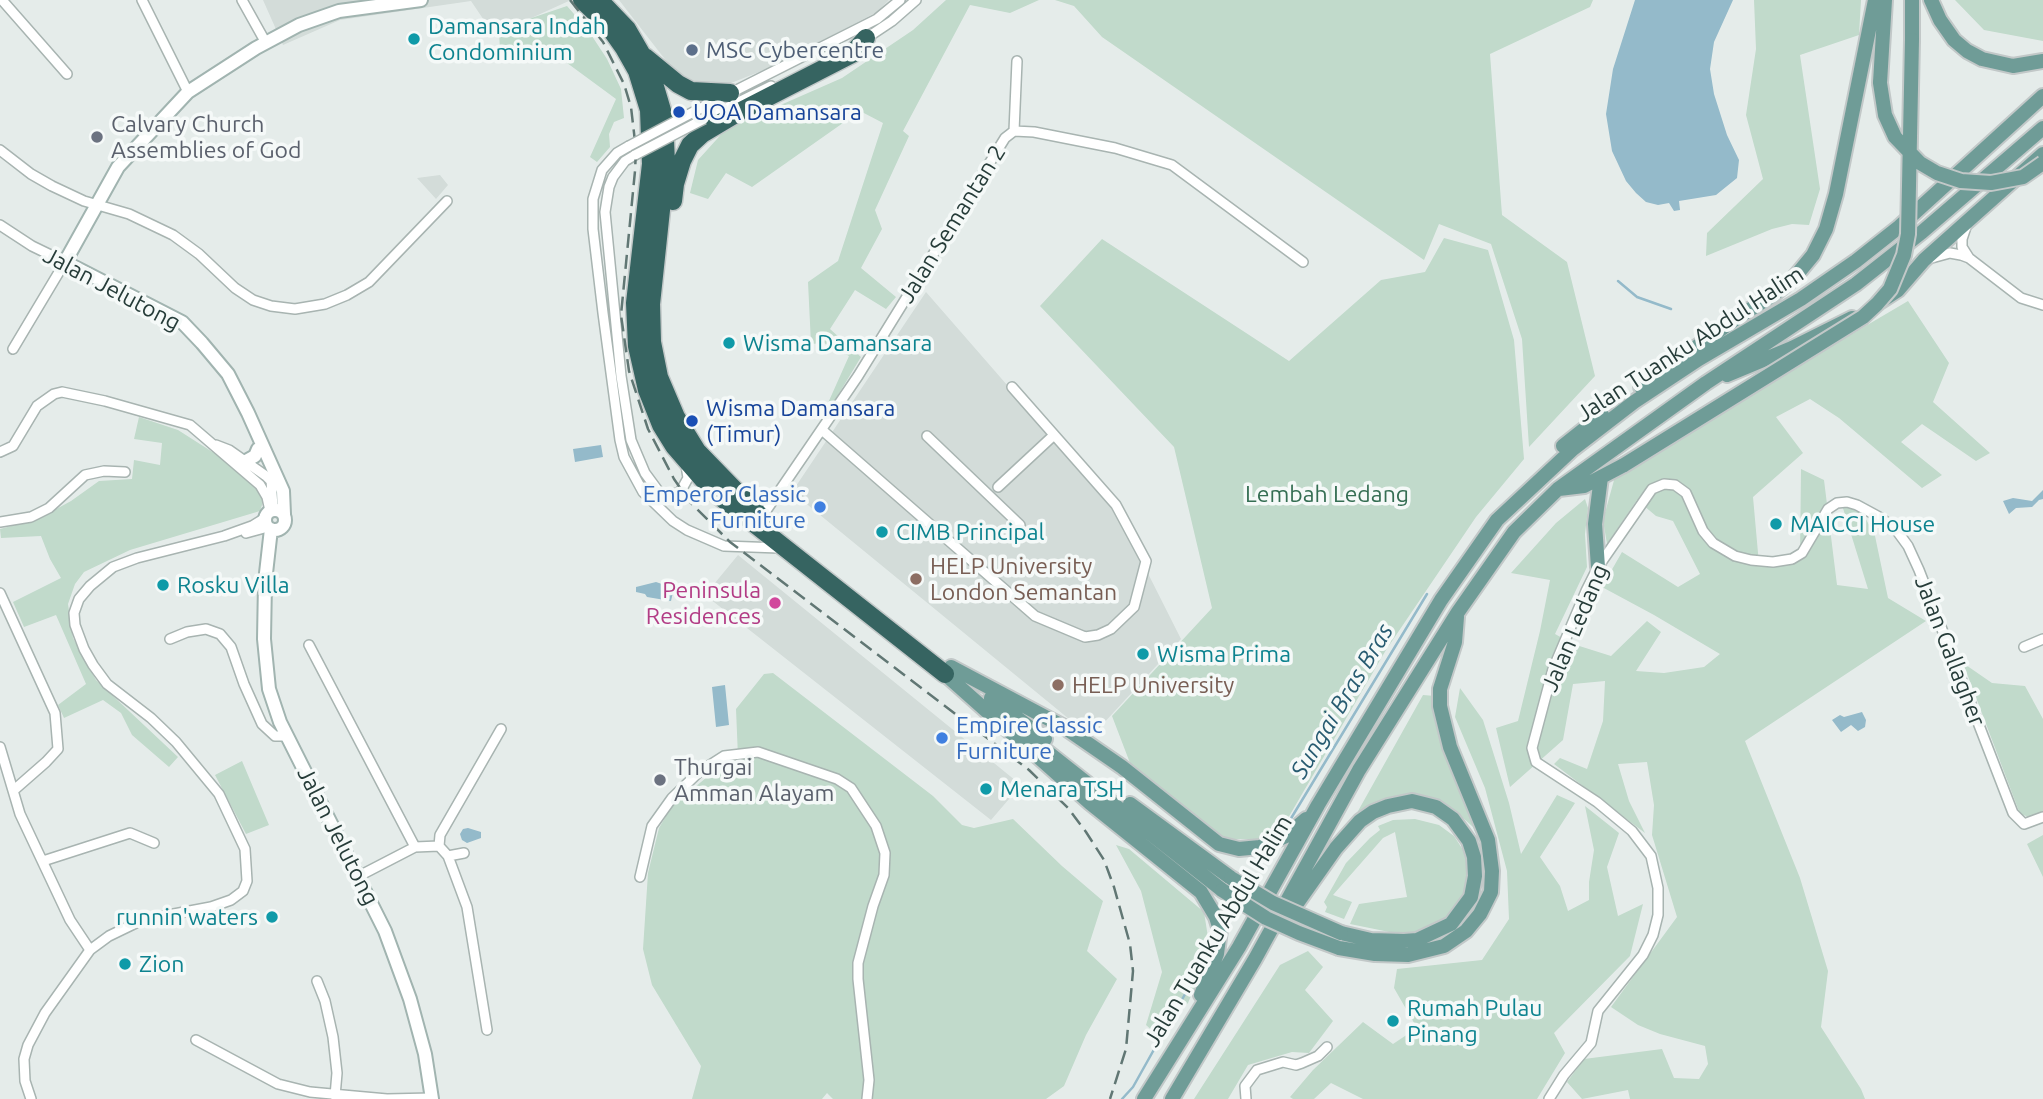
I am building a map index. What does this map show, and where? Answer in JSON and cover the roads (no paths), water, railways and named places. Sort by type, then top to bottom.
[{"type":"highway","points":[[582,0],[607,24],[624,48],[637,71],[649,110],[651,164],[635,303],[637,346],[647,390],[661,425],[674,446],[714,492],[948,671]]},
{"type":"highway","points":[[603,2],[627,29],[642,55],[664,117],[666,163],[653,275],[652,342],[659,377],[676,417],[697,452],[761,518],[948,671]]},
{"type":"highway","points":[[653,275],[671,212],[675,184],[690,145],[721,121],[852,54],[866,38]]},
{"type":"highway","points":[[642,55],[691,91],[730,93]]},
{"type":"main road","points":[[1558,489],[1584,486],[1623,465],[1863,317],[1889,289],[1904,255],[1908,234],[1912,0]]},
{"type":"main road","points":[[1931,0],[1940,20],[1954,40],[1967,51],[2013,66],[2043,61]]},
{"type":"main road","points":[[1878,2],[1881,99],[1895,137],[1906,150],[1937,173],[1961,181],[1991,183],[2023,177],[2043,163]]},
{"type":"main road","points":[[1497,520],[1525,482],[1578,433],[1738,317],[1773,295],[1794,278],[1813,256],[1826,229],[1836,194],[1878,2]]},
{"type":"main road","name":"Jalan Tuanku Abdul Halim","points":[[1144,1099],[1240,947],[1318,805],[1441,600],[1497,520],[1573,449],[1634,402],[1699,359],[1801,299],[1856,261],[1899,227],[2043,96]]},
{"type":"main road","name":"Jalan Tuanku Abdul Halim","points":[[1172,1099],[1255,960],[1359,770],[1458,612],[1514,532],[1558,489],[1706,383],[1856,284],[1922,232],[2043,128]]},
{"type":"main road","points":[[1706,383],[1746,369],[1864,312],[1898,290],[1924,260],[2043,154]]},
{"type":"main road","points":[[1598,567],[1595,524],[1601,477]]},
{"type":"main road","points":[[948,671],[1231,878],[1273,904],[1366,953],[1408,955],[1444,946],[1466,931],[1480,914],[1491,892],[1492,872],[1488,840],[1450,747],[1440,706],[1440,690],[1455,642],[1458,612]]},
{"type":"main road","points":[[948,671],[1064,727],[1121,766],[1219,844],[1239,849],[1260,847],[1286,836],[1300,826],[1318,805]]},
{"type":"main road","points":[[948,671],[1222,890],[1266,918],[1299,933],[1340,940],[1404,941],[1417,940],[1451,924],[1471,897],[1475,876],[1469,841],[1453,819],[1436,807],[1412,801],[1388,806],[1360,821],[1336,848],[1255,960]]},
{"type":"main road","points":[[948,671],[1090,803],[1205,898],[1216,917],[1220,930],[1219,942],[1194,1016]]},
{"type":"street","points":[[2,0],[67,74]]},
{"type":"street","points":[[142,0],[188,92]]},
{"type":"street","points":[[242,0],[266,43]]},
{"type":"street","points":[[13,349],[118,167],[188,92],[299,25],[339,11],[421,0]]},
{"type":"street","points":[[784,548],[724,546],[673,521],[643,492],[624,457],[620,440],[593,229],[593,199],[602,170],[617,153],[877,19],[900,0]]},
{"type":"street","points":[[674,446],[686,465],[688,478],[679,492],[665,495],[659,492],[645,474],[631,440],[621,376],[605,212],[609,187],[619,168],[635,155],[866,38],[892,21],[916,0]]},
{"type":"street","name":"Jalan Semantan 2","points":[[761,518],[859,376],[1005,138],[1014,131],[1017,61]]},
{"type":"street","points":[[1014,131],[1034,132],[1115,148],[1172,165],[1303,262]]},
{"type":"street","points":[[0,150],[51,186],[84,201],[129,214],[173,235],[253,300],[295,309],[326,304],[369,282],[447,201]]},
{"type":"street","points":[[1973,217],[1962,234],[1962,247],[1969,258],[2021,298],[2043,305]]},
{"type":"street","name":"Jalan Jelutong","points":[[0,225],[32,246],[182,322],[228,374],[280,482],[285,500],[274,519]]},
{"type":"street","points":[[1924,260],[1950,253],[1969,258]]},
{"type":"street","name":"Jalan Jelutong","points":[[216,361],[276,489],[266,570],[264,639],[269,689],[280,722],[385,931],[410,999],[425,1054],[432,1098]]},
{"type":"street","points":[[822,430],[1035,616],[1085,637],[1111,629],[1134,607],[1146,561],[1116,505],[1012,387]]},
{"type":"street","points":[[0,452],[13,446],[37,405],[62,392],[106,401],[190,425],[215,444],[246,461],[271,481]]},
{"type":"street","points":[[998,486],[1054,435]]},
{"type":"street","points":[[927,436],[1020,525]]},
{"type":"street","points":[[31,1099],[25,1081],[24,1059],[28,1045],[45,1013],[90,950],[109,936],[142,920],[211,907],[231,900],[243,891],[247,881],[245,849],[219,794],[176,741],[107,684],[84,649],[75,625],[74,613],[79,599],[90,586],[113,567],[274,519],[260,485],[223,455],[215,444]]},
{"type":"street","points":[[246,461],[255,456],[258,449]]},
{"type":"street","points":[[0,522],[31,517],[49,508],[85,475],[104,471],[125,472]]},
{"type":"street","name":"Jalan Ledang","points":[[1549,1099],[1564,1075],[1591,1043],[1598,1011],[1643,956],[1658,915],[1658,888],[1651,856],[1632,831],[1536,762],[1532,748],[1553,669],[1598,567],[1652,489],[1664,484],[1675,485],[1686,493],[1703,531],[1713,543],[1735,556],[1751,560],[1773,562],[1791,559],[1802,553],[1828,509]]},
{"type":"street","name":"Jalan Gallagher","points":[[1828,509],[1837,503],[1857,505],[1881,518],[1897,531],[1908,546],[2013,813],[2024,824],[2043,817]]},
{"type":"street","points":[[0,593],[55,713],[58,749],[14,790]]},
{"type":"street","points":[[170,639],[187,632],[206,629],[220,634],[231,647],[262,724],[275,736],[287,736]]},
{"type":"street","points":[[2024,647],[2043,639]]},
{"type":"street","points":[[309,645],[415,848]]},
{"type":"street","points":[[487,1030],[472,926],[448,856],[439,846],[440,835],[501,729]]},
{"type":"street","points":[[0,747],[20,814],[70,920],[90,950]]},
{"type":"street","points":[[640,877],[653,826],[665,807],[699,772],[724,755],[758,752],[837,779],[851,788],[876,826],[885,853],[884,875],[858,962],[869,1080],[867,1099]]},
{"type":"street","points":[[43,861],[130,832],[154,843]]},
{"type":"street","points":[[359,876],[415,848],[439,846]]},
{"type":"street","points":[[448,856],[464,853]]},
{"type":"street","points":[[317,981],[325,1001],[333,1037],[337,1073],[335,1096]]},
{"type":"street","points":[[196,1040],[278,1084],[310,1093],[387,1099],[432,1098]]},
{"type":"street","points":[[1246,1099],[1245,1086],[1257,1070],[1283,1062],[1296,1065],[1318,1055],[1327,1047]]},
{"type":"water","points":[[1635,0],[1733,0],[1714,42],[1710,69],[1714,94],[1727,135],[1739,160],[1737,178],[1716,195],[1679,201],[1680,210],[1674,211],[1669,203],[1658,205],[1646,202],[1626,181],[1612,151],[1606,114],[1613,69]]},
{"type":"water","points":[[601,445],[603,457],[575,462],[573,449]]},
{"type":"water","points":[[2043,490],[2043,499],[2032,507],[2016,508],[2009,514],[2003,501],[2013,498],[2032,501]]},
{"type":"water","points":[[656,582],[674,588],[671,601],[647,597],[636,592],[636,587]]},
{"type":"water","points":[[725,685],[729,725],[716,727],[712,687]]},
{"type":"water","points":[[1862,712],[1866,720],[1865,727],[1858,731],[1851,725],[1841,732],[1832,720],[1840,715],[1844,717]]},
{"type":"water","points":[[463,829],[481,832],[481,838],[467,843],[462,840],[460,834]]},
{"type":"waterway","name":"Sungai Bras Bras","points":[[1618,281],[1637,297],[1671,309]]},
{"type":"waterway","name":"Sungai Bras Bras","points":[[1287,825],[1427,594]]},
{"type":"waterway","name":"Sungai Bras Bras","points":[[1122,1099],[1133,1087],[1198,971]]},
{"type":"railway","points":[[570,0],[603,42],[624,84],[631,107],[636,150],[635,171],[621,315],[629,371],[648,429],[674,479],[690,502],[730,542],[1029,770],[1068,808],[1086,832],[1104,860],[1114,887],[1130,944],[1133,971],[1126,1049],[1110,1099]]},
{"type":"place","name":"Damansara Indah Condominium","points":[[414,39]]},
{"type":"place","name":"MSC Cybercentre","points":[[692,50]]},
{"type":"place","name":"UOA Damansara","points":[[679,112]]},
{"type":"place","name":"Calvary Church Assemblies of God","points":[[97,137]]},
{"type":"place","name":"Wisma Damansara","points":[[729,343]]},
{"type":"place","name":"Wisma Damansara (Timur)","points":[[692,421]]},
{"type":"place","name":"Emperor Classic Furniture","points":[[820,507]]},
{"type":"place","name":"MAICCI House","points":[[1776,524]]},
{"type":"place","name":"CIMB Principal","points":[[882,532]]},
{"type":"place","name":"HELP University London Semantan","points":[[916,579]]},
{"type":"place","name":"Rosku Villa","points":[[163,585]]},
{"type":"place","name":"Peninsula Residences","points":[[775,603]]},
{"type":"place","name":"Wisma Prima","points":[[1143,654]]},
{"type":"place","name":"HELP University","points":[[1058,685]]},
{"type":"place","name":"Empire Classic Furniture","points":[[942,738]]},
{"type":"place","name":"Thurgai Amman Alayam","points":[[660,780]]},
{"type":"place","name":"Menara TSH","points":[[986,789]]},
{"type":"place","name":"runnin'waters","points":[[272,917]]},
{"type":"place","name":"Zion","points":[[125,964]]},
{"type":"place","name":"Rumah Pulau Pinang","points":[[1393,1021]]},
{"type":"park label","name":"Lembah Ledang","points":[[1327,494]]}]
